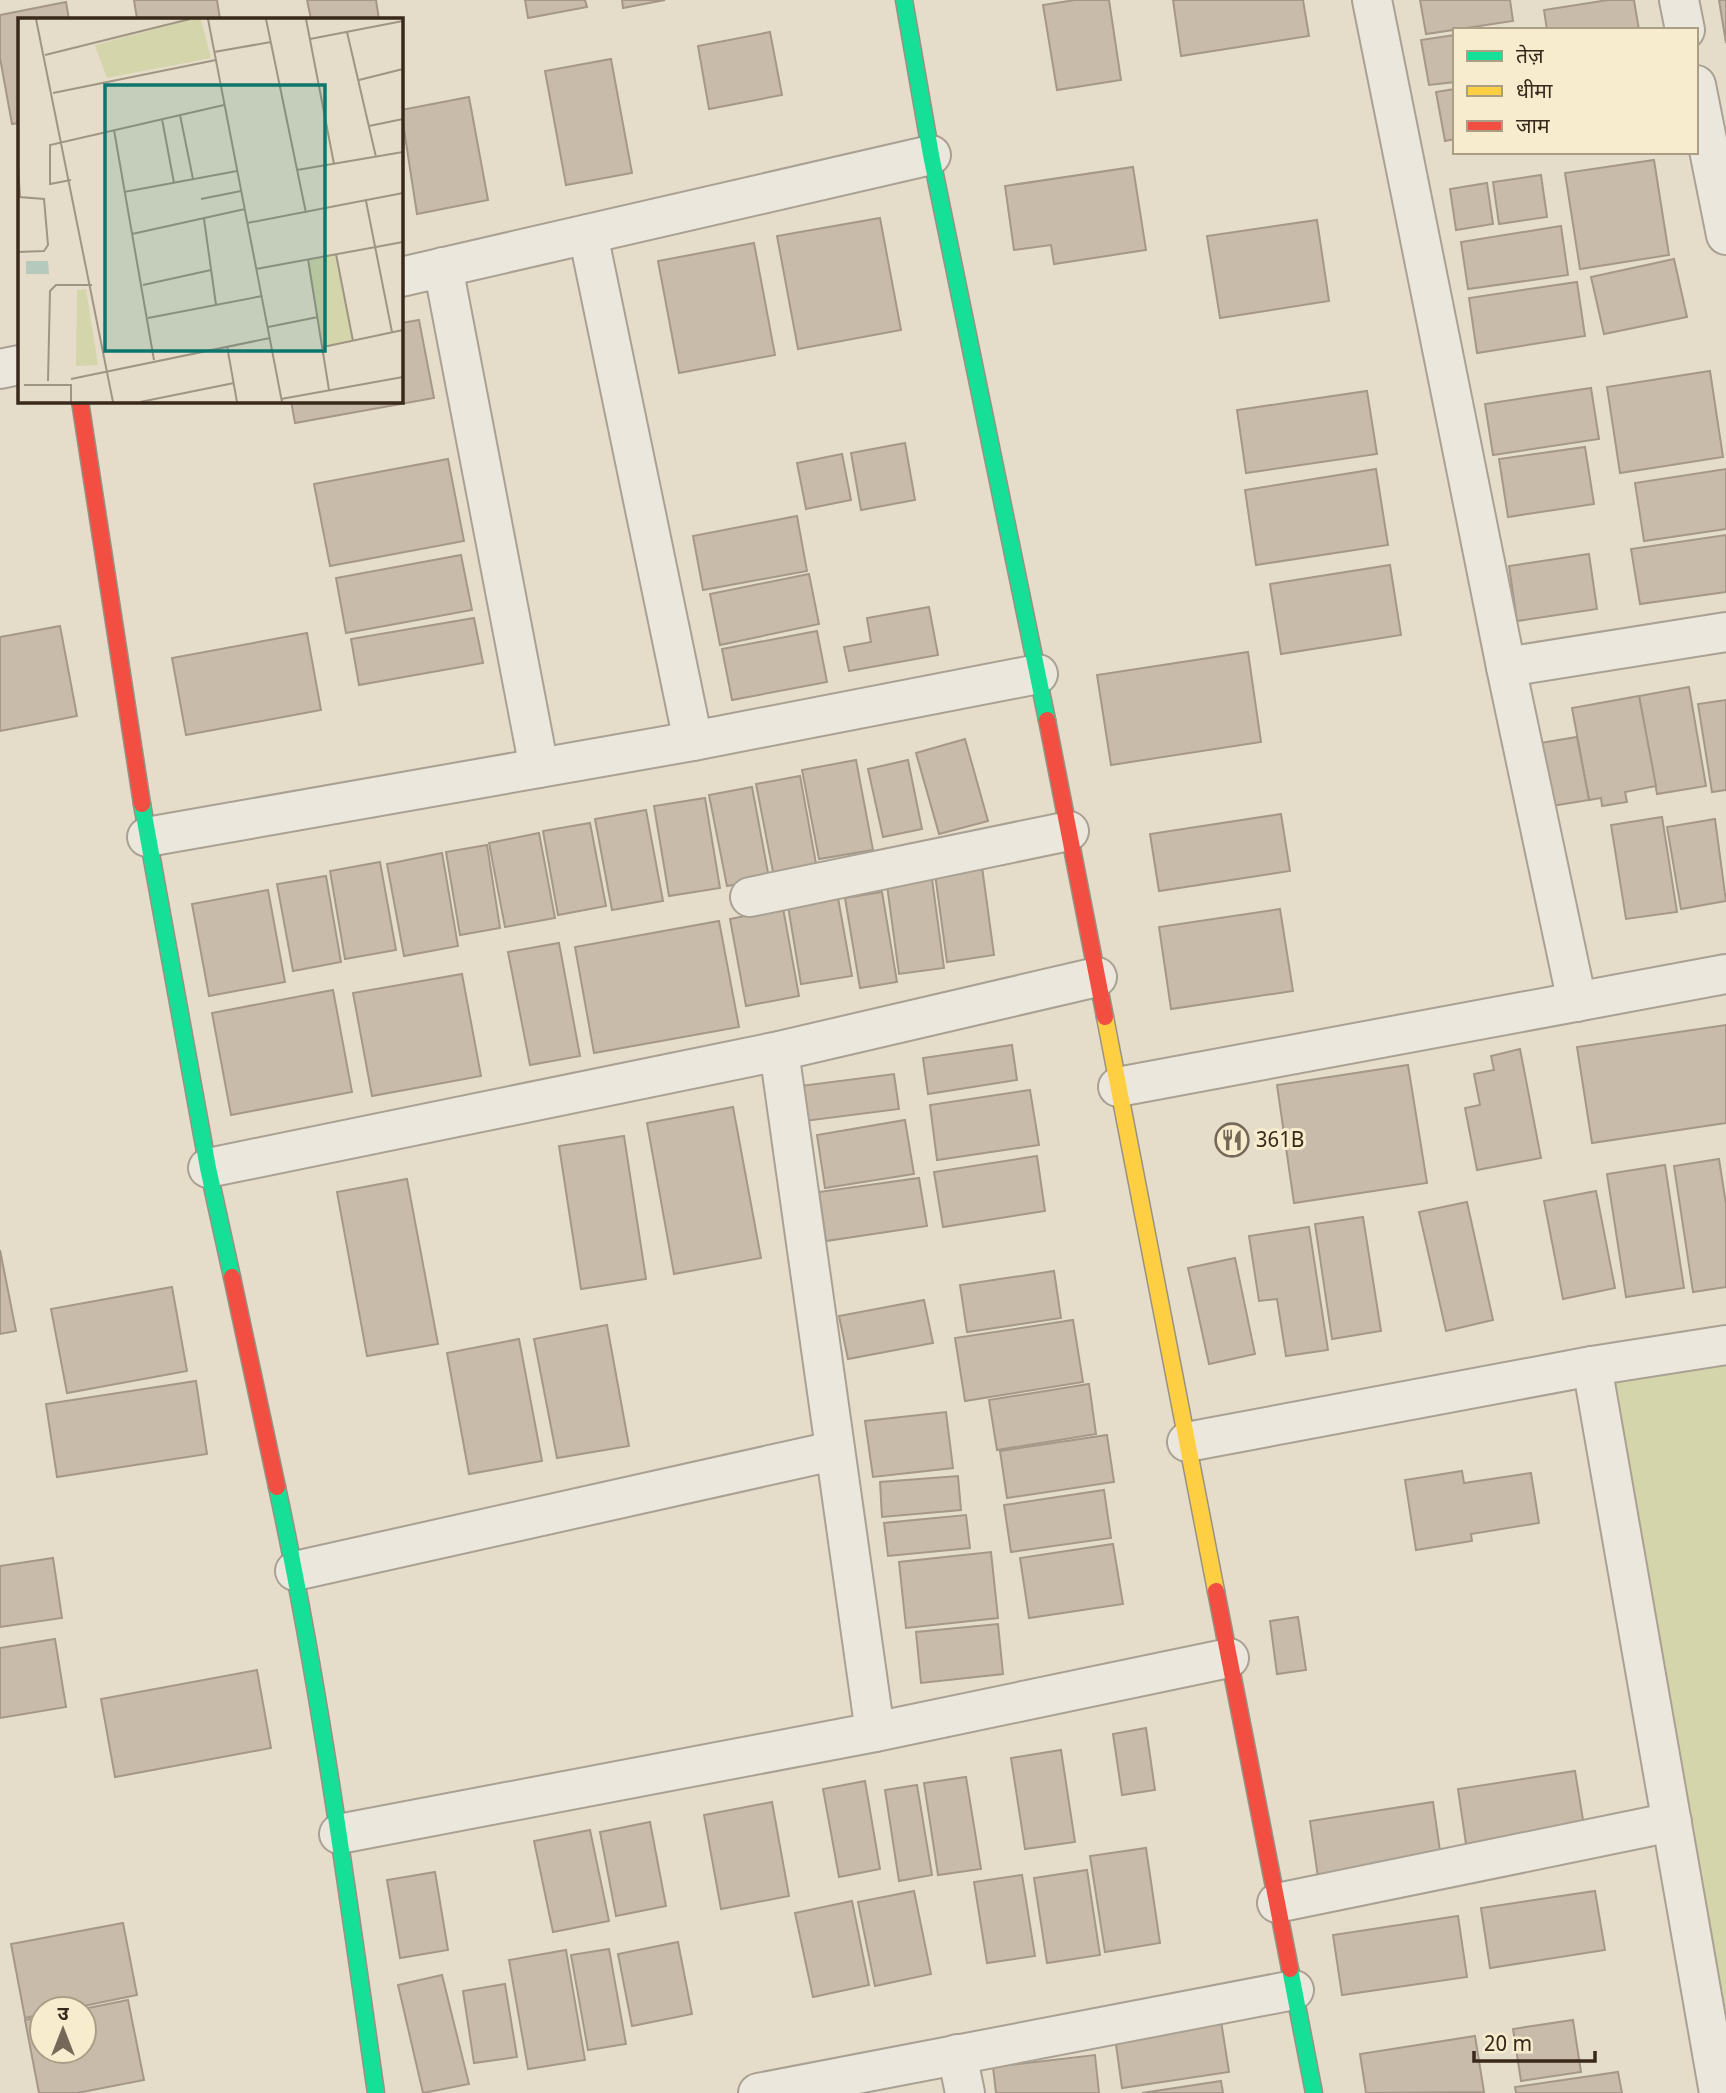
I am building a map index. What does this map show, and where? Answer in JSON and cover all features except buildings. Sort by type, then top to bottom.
[{"type":"street","points":[[904,0],[931,155],[1038,674],[1314,2093]]},
{"type":"street","points":[[1373,0],[1506,667],[1577,1002]]},
{"type":"street","points":[[1679,0],[1685,28]]},
{"type":"street","points":[[1698,95],[1726,235]]},
{"type":"street","points":[[402,277],[931,155]]},
{"type":"street","points":[[588,234],[693,741]]},
{"type":"street","points":[[443,267],[539,768]]},
{"type":"street","points":[[0,369],[18,365]]},
{"type":"street","points":[[80,402],[147,837],[208,1168],[295,1571],[339,1834],[376,2093]]},
{"type":"street","points":[[1506,667],[1726,632]]},
{"type":"street","points":[[147,837],[693,741],[1038,674]]},
{"type":"street","points":[[750,897],[1069,831]]},
{"type":"street","points":[[1118,1087],[1726,974]]},
{"type":"street","points":[[208,1168],[779,1051],[1097,977]]},
{"type":"street","points":[[779,1051],[875,1732]]},
{"type":"street","points":[[1187,1442],[1592,1366],[1726,1345]]},
{"type":"street","points":[[1592,1366],[1672,1822],[1720,2070]]},
{"type":"street","points":[[295,1571],[834,1451]]},
{"type":"street","points":[[339,1834],[875,1732],[1229,1658]]},
{"type":"street","points":[[1277,1903],[1672,1822]]},
{"type":"street","points":[[758,2093],[1294,1990]]},
{"type":"street","points":[[957,2054],[965,2093]]},
{"type":"green space","points":[[1726,1345],[1726,2058],[1592,1366]]},
{"type":"traffic: fast","points":[[904,0],[931,155],[1047,720]]},
{"type":"traffic: fast","points":[[142,804],[208,1168],[232,1277]]},
{"type":"traffic: fast","points":[[277,1487],[320,1713],[376,2093]]},
{"type":"traffic: fast","points":[[1290,1969],[1314,2093]]},
{"type":"traffic: slow","points":[[1105,1017],[1216,1591]]},
{"type":"traffic: jam","points":[[80,402],[142,804]]},
{"type":"traffic: jam","points":[[1047,720],[1105,1017]]},
{"type":"traffic: jam","points":[[232,1277],[277,1487]]},
{"type":"traffic: jam","points":[[1216,1591],[1290,1969]]},
{"type":"place","name":"361B","points":[[1232,1140]]}]
